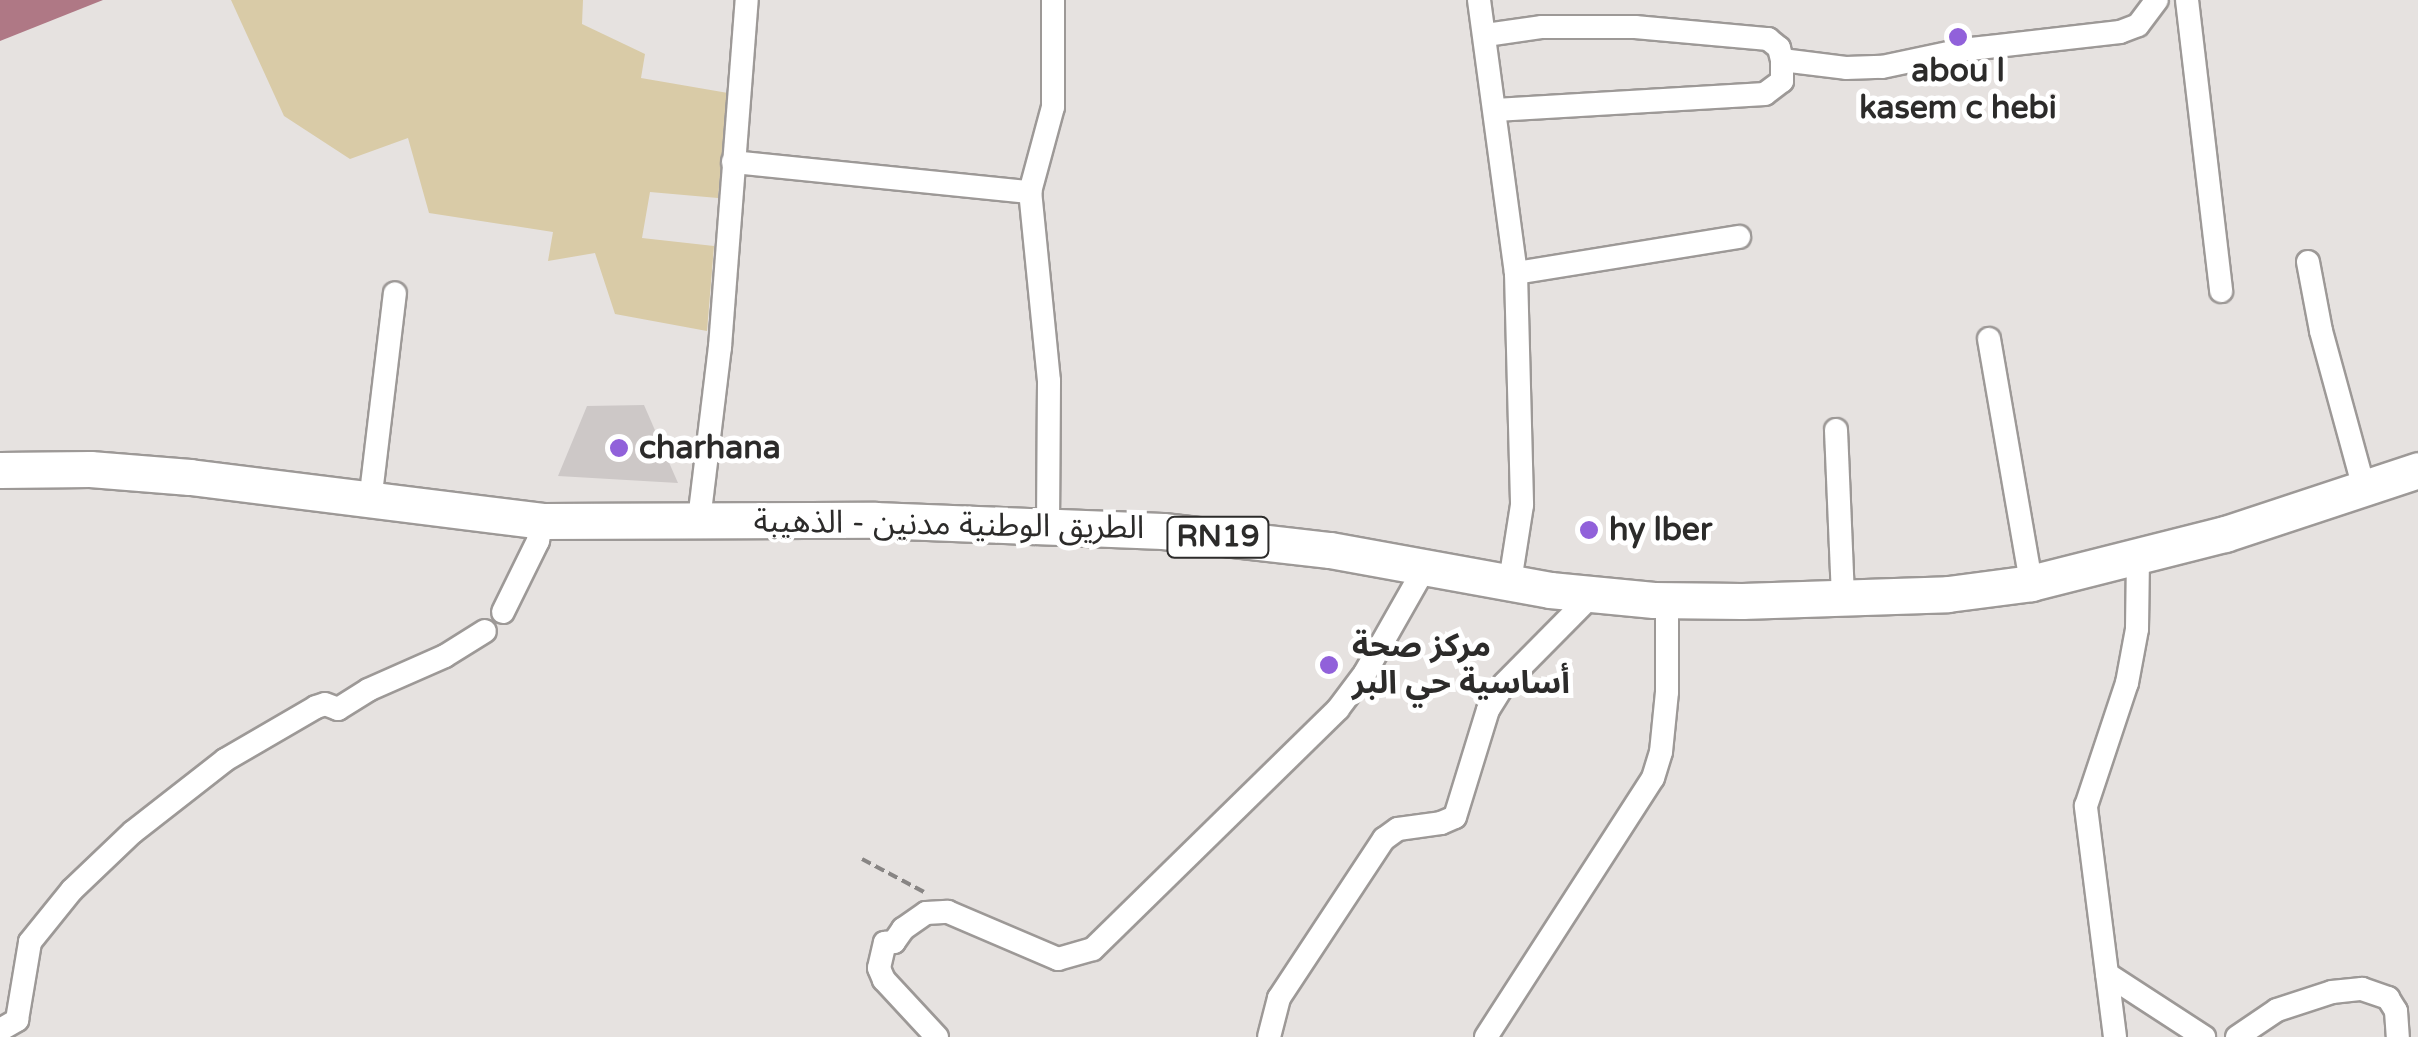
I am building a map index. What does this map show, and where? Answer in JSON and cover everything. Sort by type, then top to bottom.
[{"type":"main road","name":"الطريق الوطنية مدنين - الذهيبة","points":[[0,470],[90,469],[190,477],[542,521],[699,520],[1163,531],[1330,550],[1423,570],[1592,595],[1666,600],[1843,600],[1948,594],[2031,582],[2138,557],[2418,470]]},
{"type":"street","points":[[699,520],[720,346],[747,0]]},
{"type":"street","points":[[1048,526],[1049,381],[1030,192],[1053,107],[1053,0]]},
{"type":"street","points":[[1479,0],[1516,273],[1522,505],[1510,582]]},
{"type":"street","points":[[1782,60],[1882,68],[1962,50],[2120,32],[2138,24],[2157,0]]},
{"type":"street","points":[[2187,0],[2221,291]]},
{"type":"street","points":[[1486,35],[1583,26],[1758,38],[1775,43],[1782,60],[1780,86],[1758,95],[1495,110]]},
{"type":"street","points":[[733,162],[1030,192]]},
{"type":"street","points":[[1516,273],[1740,237]]},
{"type":"street","points":[[2308,262],[2321,332],[2364,488]]},
{"type":"street","points":[[370,502],[395,293]]},
{"type":"street","points":[[1988,338],[2031,582]]},
{"type":"street","points":[[1836,430],[1843,600]]},
{"type":"street","points":[[503,612],[538,541],[542,521]]},
{"type":"street","points":[[2115,1037],[2086,806],[2127,683],[2137,628],[2138,557]]},
{"type":"street","points":[[937,1037],[884,980],[879,968],[885,943],[894,942],[914,919],[948,912],[1058,959],[1094,949],[1338,709],[1365,673],[1423,570]]},
{"type":"street","points":[[1269,1037],[1273,1012],[1287,984],[1384,839],[1398,828],[1441,823],[1455,816],[1488,710],[1504,684],[1592,595]]},
{"type":"street","points":[[1486,1037],[1653,778],[1661,752],[1668,692],[1666,600]]},
{"type":"street","points":[[0,1030],[18,1020],[30,942],[72,890],[133,832],[225,760],[316,707],[325,704],[338,709],[368,690],[446,656],[485,631]]},
{"type":"street","points":[[2108,974],[2204,1037]]},
{"type":"street","points":[[2237,1037],[2277,1010],[2332,992],[2362,989],[2388,998],[2396,1012],[2398,1037]]},
{"type":"path","points":[[862,859],[914,884],[948,912]]},
{"type":"shaded area","points":[[0,0],[103,0],[0,41]]},
{"type":"shaded area","points":[[231,0],[583,0],[582,24],[645,54],[641,78],[728,93],[718,198],[650,192],[642,238],[714,246],[707,331],[615,314],[595,253],[548,261],[553,232],[429,213],[408,138],[350,159],[284,116]]},
{"type":"building","points":[[644,405],[678,483],[558,476],[587,406]]},
{"type":"place","name":"abou l kasem c hebi","points":[[1958,37]]},
{"type":"place","name":"charhana","points":[[619,448]]},
{"type":"place","name":"hy lber","points":[[1589,530]]},
{"type":"place","name":"مركز صحة أساسية حي البر","points":[[1329,665]]}]
